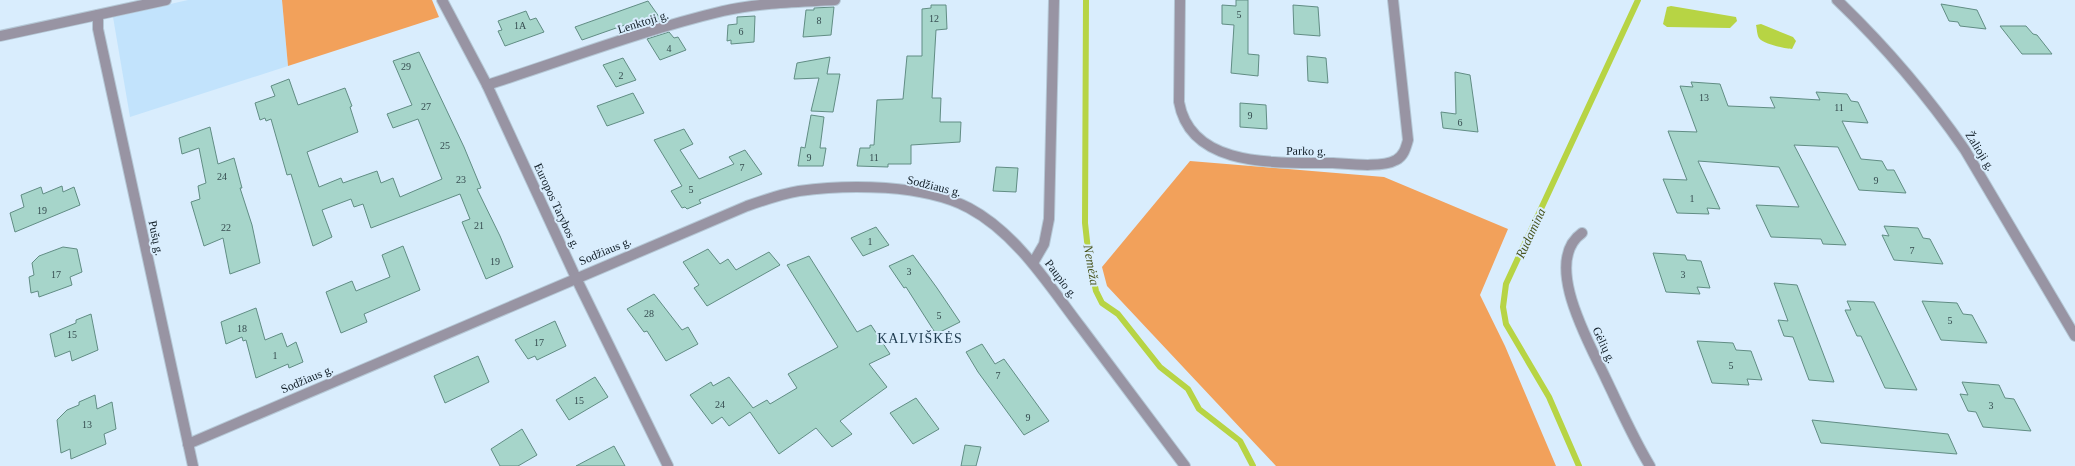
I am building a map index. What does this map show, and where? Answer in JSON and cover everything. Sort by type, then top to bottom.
[{"type":"street","points":[[0,36],[166,0]]},
{"type":"street","name":"Europos Tarybos g.","points":[[442,0],[487,85],[576,278],[668,466]]},
{"type":"street","name":"Lenktoji g.","points":[[487,85],[656,30],[724,11],[771,4],[835,0]]},
{"type":"street","name":"Paupio g.","points":[[1054,0],[1050,219],[1044,244],[1033,264],[1185,466]]},
{"type":"street","name":"Parko g.","points":[[1180,0],[1178,95],[1181,112],[1187,125],[1197,138],[1209,147],[1248,160],[1371,164],[1388,163],[1398,159],[1405,153],[1408,140],[1393,0]]},
{"type":"street","name":"Žalioji g.","points":[[1837,0],[1870,31],[1921,89],[1946,121],[1965,150],[2075,336]]},
{"type":"street","name":"Pušų g.","points":[[98,15],[98,29],[193,466]]},
{"type":"street","name":"Sodžiaus g.","points":[[188,444],[748,206],[777,196],[805,190],[838,188],[911,192],[942,198],[968,207],[987,220],[1033,264]]},
{"type":"street","name":"Gėlių g.","points":[[1582,233],[1575,236],[1570,243],[1566,270],[1576,316],[1636,443],[1650,466]]},
{"type":"street","points":[[2064,316],[2075,317]]},
{"type":"shaded area","points":[[188,0],[282,0],[288,66],[130,117],[113,17]]},
{"type":"shaded area","points":[[282,0],[432,0],[439,17],[288,66]]},
{"type":"shaded area","points":[[1671,6],[1736,17],[1737,21],[1730,28],[1667,27],[1663,24],[1667,7]]},
{"type":"shaded area","points":[[1761,24],[1793,37],[1796,41],[1792,49],[1775,46],[1761,40],[1758,37],[1756,25]]},
{"type":"shaded area","points":[[1190,161],[1384,177],[1508,229],[1480,295],[1505,346],[1556,466],[1276,466],[1107,286],[1102,267]]},
{"type":"building","points":[[1236,0],[1248,0],[1248,54],[1259,55],[1258,76],[1231,73],[1234,25],[1222,24],[1222,5],[1236,6]]},
{"type":"building","points":[[648,1],[662,21],[640,27],[636,21],[582,40],[575,27]]},
{"type":"building","points":[[1941,4],[1977,10],[1986,29],[1960,26],[1958,22],[1949,21]]},
{"type":"building","points":[[931,5],[946,5],[947,29],[936,30],[932,98],[941,98],[940,122],[961,122],[960,142],[911,145],[911,164],[888,164],[888,167],[857,166],[860,148],[870,148],[870,145],[874,145],[877,100],[903,99],[907,56],[922,56],[922,9],[931,8]]},
{"type":"building","points":[[1293,5],[1318,7],[1320,36],[1294,34]]},
{"type":"building","points":[[834,7],[831,35],[803,37],[806,10]]},
{"type":"building","points":[[526,11],[530,20],[536,18],[544,32],[505,46],[498,31],[502,30],[498,21]]},
{"type":"building","points":[[755,16],[754,42],[731,44],[731,40],[727,41],[728,25],[737,24],[737,17]]},
{"type":"building","points":[[2000,26],[2026,26],[2033,34],[2037,35],[2052,54],[2022,54]]},
{"type":"building","points":[[669,32],[674,38],[678,37],[686,50],[660,60],[647,39]]},
{"type":"building","points":[[419,52],[464,147],[481,188],[477,189],[513,267],[486,279],[462,222],[470,219],[460,194],[371,228],[363,204],[354,207],[351,199],[322,210],[332,237],[313,246],[291,174],[287,175],[271,119],[266,121],[265,118],[260,120],[255,103],[275,96],[271,86],[289,79],[298,105],[345,88],[352,106],[350,107],[358,132],[307,152],[319,187],[341,178],[343,183],[377,171],[381,183],[393,178],[400,197],[442,179],[418,119],[393,128],[387,114],[412,105],[393,61]]},
{"type":"building","points":[[1307,56],[1326,58],[1328,83],[1308,81]]},
{"type":"building","points":[[830,57],[827,74],[840,74],[833,112],[811,111],[819,78],[794,79],[797,63]]},
{"type":"building","points":[[623,58],[636,80],[616,87],[603,65]]},
{"type":"building","points":[[1455,72],[1470,75],[1478,132],[1443,128],[1441,112],[1456,114]]},
{"type":"building","points":[[1691,82],[1720,84],[1728,106],[1775,108],[1770,97],[1820,100],[1816,92],[1847,94],[1851,101],[1858,102],[1868,123],[1842,121],[1861,159],[1882,161],[1887,170],[1894,170],[1906,193],[1859,190],[1838,147],[1794,145],[1846,245],[1823,244],[1821,239],[1771,237],[1756,205],[1799,207],[1779,167],[1698,161],[1720,209],[1707,208],[1709,214],[1677,213],[1663,179],[1687,180],[1668,131],[1697,132],[1680,86],[1693,87]]},
{"type":"building","points":[[633,93],[644,113],[607,126],[597,106]]},
{"type":"building","points":[[1240,103],[1266,105],[1267,129],[1240,127]]},
{"type":"building","points":[[811,115],[824,117],[820,148],[826,148],[823,166],[798,166],[801,147],[805,148]]},
{"type":"building","points":[[210,127],[218,164],[234,158],[242,188],[240,188],[252,225],[260,263],[230,274],[223,238],[204,246],[191,202],[200,199],[198,186],[206,183],[199,148],[182,154],[179,138]]},
{"type":"building","points":[[684,129],[693,144],[680,150],[699,179],[734,164],[729,157],[745,150],[762,174],[699,200],[701,203],[687,209],[685,207],[682,208],[671,191],[682,186],[654,140]]},
{"type":"building","points":[[996,167],[1018,168],[1016,192],[993,191]]},
{"type":"building","points":[[62,186],[63,192],[74,187],[80,205],[15,232],[10,213],[24,207],[21,195],[41,187],[43,194]]},
{"type":"building","points":[[1884,226],[1918,228],[1923,238],[1930,239],[1943,264],[1894,260],[1882,235],[1889,236]]},
{"type":"building","points":[[876,227],[889,245],[863,256],[851,238]]},
{"type":"building","points":[[403,246],[420,290],[364,314],[367,322],[341,333],[326,292],[352,281],[356,291],[390,277],[382,255]]},
{"type":"building","points":[[63,247],[77,249],[82,272],[70,277],[72,285],[39,297],[38,291],[31,293],[29,277],[34,275],[32,263],[39,256]]},
{"type":"building","points":[[708,249],[720,264],[728,259],[736,270],[769,252],[780,265],[707,306],[694,288],[699,285],[683,262]]},
{"type":"building","points":[[1653,253],[1685,255],[1687,260],[1701,261],[1710,288],[1697,287],[1700,294],[1666,292]]},
{"type":"building","points":[[913,255],[960,322],[936,334],[906,287],[904,288],[889,266]]},
{"type":"building","points":[[809,256],[857,332],[871,325],[890,354],[869,364],[887,387],[840,421],[852,434],[832,447],[816,428],[779,454],[750,412],[729,426],[722,417],[712,424],[690,395],[711,382],[713,386],[729,377],[753,408],[767,400],[770,404],[797,388],[788,374],[838,347],[787,265]]},
{"type":"building","points":[[1774,283],[1797,285],[1834,382],[1809,380],[1793,337],[1784,336],[1778,320],[1788,321]]},
{"type":"building","points":[[654,294],[682,330],[688,327],[698,344],[666,361],[647,331],[644,332],[627,309]]},
{"type":"building","points":[[1847,301],[1874,302],[1917,390],[1885,388],[1861,336],[1857,336],[1845,310],[1851,310]]},
{"type":"building","points":[[1922,301],[1957,303],[1963,314],[1972,315],[1987,343],[1941,340]]},
{"type":"building","points":[[256,308],[265,340],[282,333],[287,347],[296,342],[303,362],[289,368],[288,364],[256,378],[246,340],[243,341],[242,337],[226,344],[221,322]]},
{"type":"building","points":[[91,314],[98,350],[72,361],[70,351],[55,357],[50,334],[76,323],[76,320]]},
{"type":"building","points":[[555,321],[566,346],[537,360],[535,356],[528,359],[515,340]]},
{"type":"building","points":[[1697,341],[1733,343],[1736,350],[1751,351],[1762,380],[1747,379],[1749,385],[1712,383]]},
{"type":"building","points":[[982,344],[995,364],[1004,359],[1049,421],[1024,435],[978,372],[966,352]]},
{"type":"building","points":[[478,356],[489,382],[445,403],[434,376]]},
{"type":"building","points":[[595,377],[608,397],[569,420],[556,400]]},
{"type":"building","points":[[1962,382],[1999,385],[2005,398],[2014,399],[2031,431],[1983,427],[1976,412],[1968,411],[1960,394],[1968,395]]},
{"type":"building","points":[[95,395],[97,409],[112,402],[116,429],[104,434],[106,444],[71,459],[70,449],[61,453],[57,420],[67,410],[79,405],[79,402]]},
{"type":"building","points":[[916,398],[939,429],[913,444],[890,413]]},
{"type":"building","points":[[1812,420],[1948,434],[1957,454],[1821,443]]},
{"type":"building","points":[[522,429],[537,455],[518,466],[500,466],[491,449]]},
{"type":"building","points":[[965,445],[981,447],[976,466],[961,466]]},
{"type":"building","points":[[614,446],[625,466],[576,466]]},
{"type":"waterway","name":"Nemėža","points":[[1086,0],[1085,223],[1089,259],[1096,291],[1102,303],[1118,314],[1160,367],[1188,389],[1199,409],[1240,441],[1253,466]]},
{"type":"waterway","name":"Rudamina","points":[[1579,466],[1549,397],[1506,324],[1503,307],[1506,284],[1638,0]]},
{"type":"district","name":"KALVIŠKĖS","points":[[920,338]]}]
